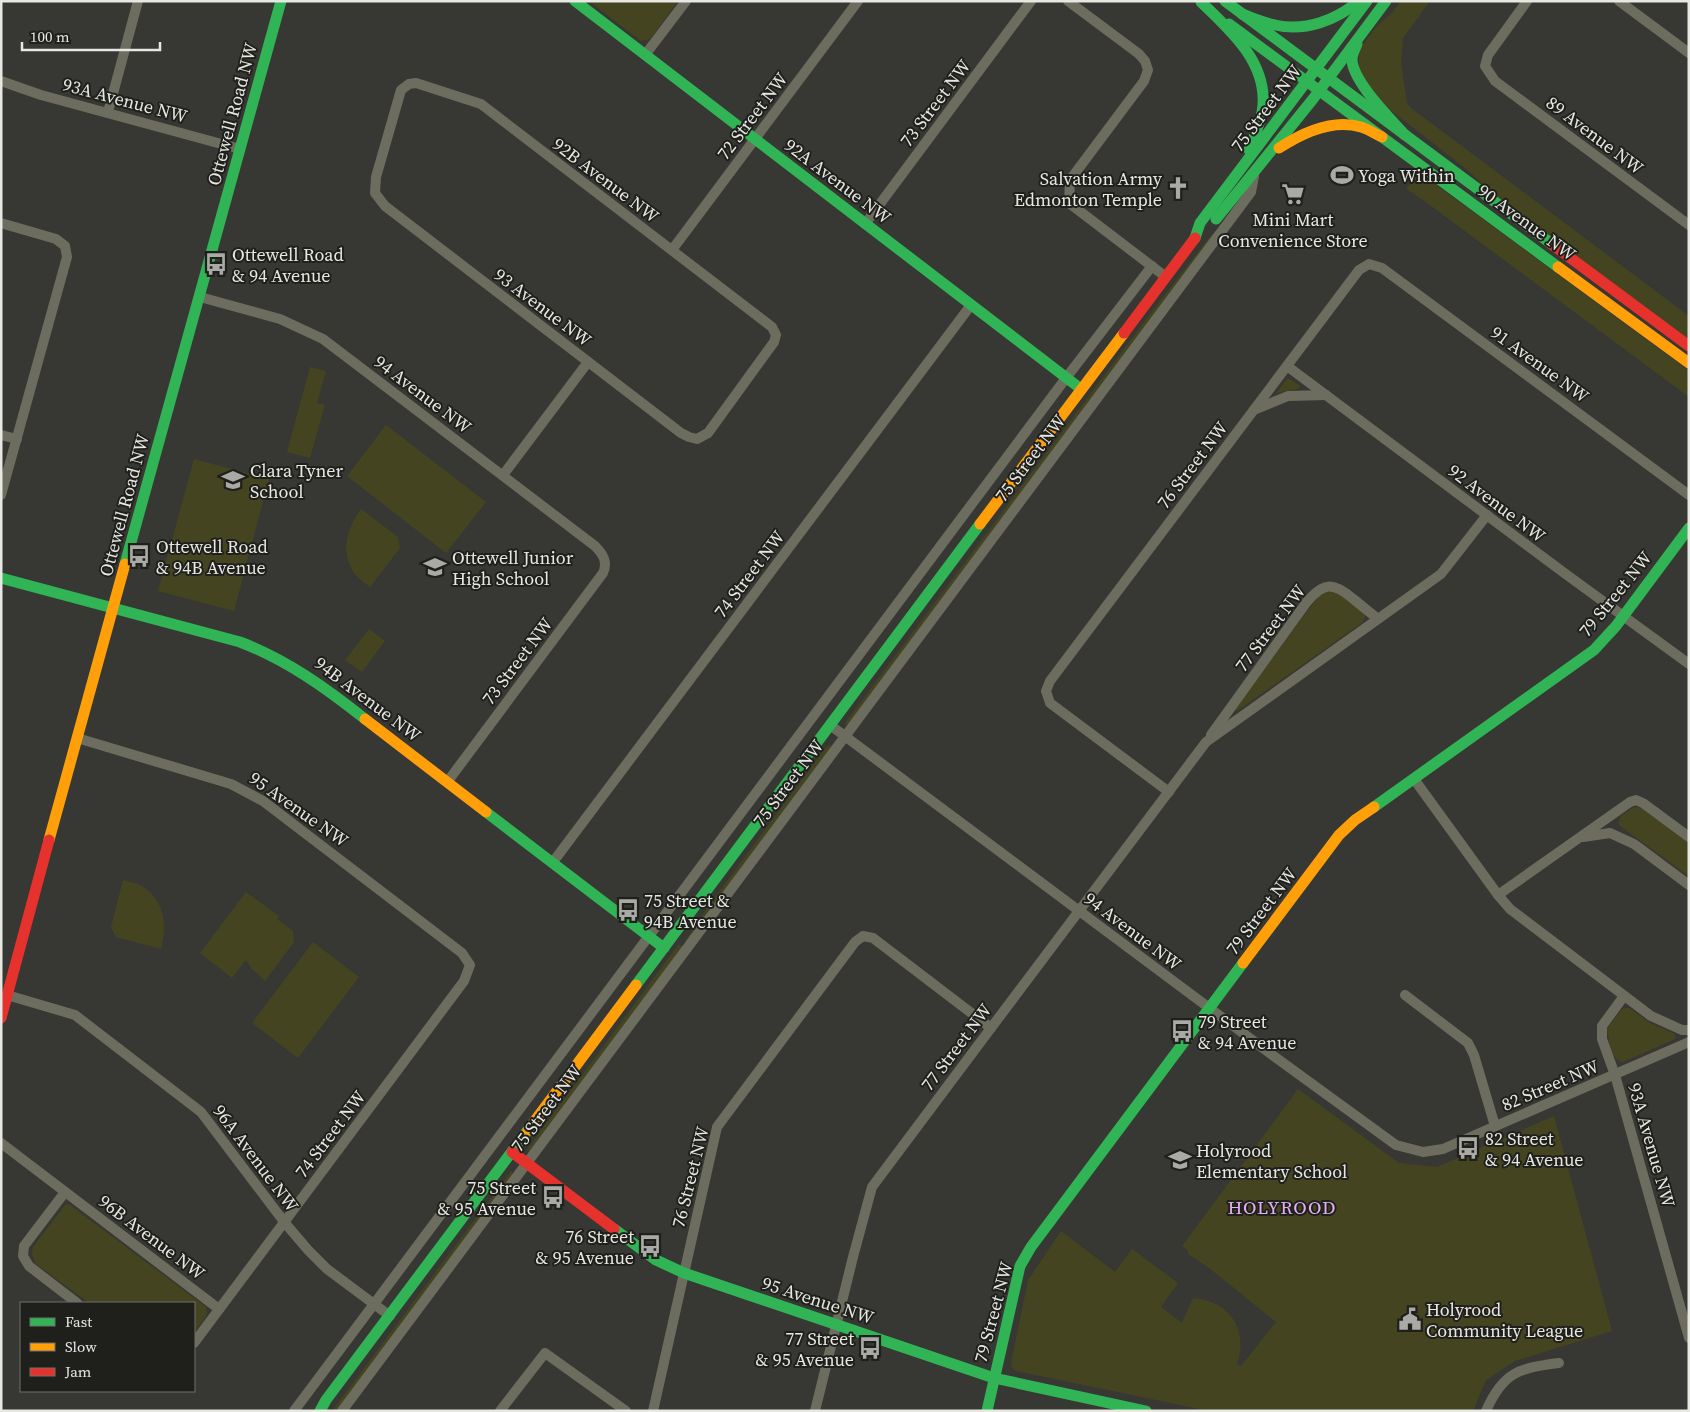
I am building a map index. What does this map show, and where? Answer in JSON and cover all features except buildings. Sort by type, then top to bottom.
[{"type":"street","points":[[108,112],[138,1]]},
{"type":"street","name":"Ottewell Road NW","points":[[1,1018],[281,1]]},
{"type":"street","name":"92A Avenue NW","points":[[575,1],[1081,389]]},
{"type":"street","points":[[645,55],[686,1]]},
{"type":"street","name":"72 Street NW","points":[[672,250],[858,1]]},
{"type":"street","name":"73 Street NW","points":[[865,224],[1032,1]]},
{"type":"street","points":[[1068,1],[1139,54],[1145,61],[1148,70],[1144,81],[1070,180],[1068,191],[1069,203],[1166,276]]},
{"type":"street","name":"90 Avenue NW","points":[[1225,1],[1689,346]]},
{"type":"street","points":[[1242,14],[1279,26],[1313,25],[1338,17],[1351,9],[1359,1]]},
{"type":"street","name":"75 Street NW","points":[[316,1411],[390,1316],[1196,237],[1200,223],[1367,1]]},
{"type":"street","name":"75 Street NW","points":[[1196,237],[1208,230],[1254,173],[1319,91],[1386,1]]},
{"type":"street","name":"89 Avenue NW","points":[[1527,1],[1488,55],[1485,66],[1495,81],[1689,225]]},
{"type":"street","points":[[1619,1],[1689,53]]},
{"type":"street","points":[[1200,2],[1244,45],[1259,73],[1263,105],[1243,167]]},
{"type":"street","name":"90 Avenue NW","points":[[1200,2],[1689,363]]},
{"type":"street","points":[[1359,38],[1352,58],[1355,72],[1363,85],[1405,135]]},
{"type":"street","name":"93A Avenue NW","points":[[1,81],[41,95],[240,149]]},
{"type":"street","name":"92B Avenue NW","points":[[375,193],[376,177],[401,90],[409,84],[416,83],[481,104],[772,327],[776,335],[774,342],[708,433],[697,439]]},
{"type":"street","points":[[1270,153],[1294,139],[1327,126],[1360,126],[1382,137]]},
{"type":"street","name":"75 Street NW","points":[[342,1411],[1251,192],[1254,173]]},
{"type":"street","name":"93 Avenue NW","points":[[375,193],[385,206],[588,362],[681,432],[697,439]]},
{"type":"street","points":[[1,224],[56,239],[65,246],[67,261],[1,495]]},
{"type":"street","name":"76 Street NW","points":[[1169,792],[1050,703],[1046,691],[1050,681],[1359,270],[1369,264]]},
{"type":"street","name":"91 Avenue NW","points":[[1369,264],[1382,268],[1689,495]]},
{"type":"street","name":"75 Street NW","points":[[294,1411],[1066,378],[1152,266]]},
{"type":"street","name":"94 Avenue NW","points":[[200,297],[280,319],[323,339],[595,546],[604,558]]},
{"type":"street","name":"74 Street NW","points":[[553,862],[970,305]]},
{"type":"street","points":[[503,475],[588,362]]},
{"type":"street","name":"92 Avenue NW","points":[[1287,366],[1689,664]]},
{"type":"street","points":[[1254,410],[1288,396],[1326,395]]},
{"type":"street","points":[[1,435],[17,439]]},
{"type":"street","name":"77 Street NW","points":[[1206,742],[1441,574],[1487,515]]},
{"type":"street","name":"79 Street NW","points":[[987,1411],[1016,1279],[1020,1266],[1027,1254],[1339,835],[1355,820],[1594,650],[1624,616],[1689,528]]},
{"type":"street","name":"73 Street NW","points":[[448,781],[603,573],[605,569],[604,558]]},
{"type":"street","name":"94B Avenue NW","points":[[1,578],[240,642],[277,656],[305,673],[664,948]]},
{"type":"street","name":"77 Street NW","points":[[815,1411],[872,1187],[1169,792],[1306,603],[1319,590],[1328,586],[1337,587],[1377,618]]},
{"type":"street","name":"94 Avenue NW","points":[[830,725],[1396,1145],[1423,1152]]},
{"type":"street","name":"95 Avenue NW","points":[[77,738],[231,784],[263,801],[462,953],[470,965]]},
{"type":"street","points":[[1414,779],[1510,909],[1651,1016],[1682,1030],[1689,1030]]},
{"type":"street","points":[[1498,895],[1630,802],[1636,800],[1643,803],[1689,837]]},
{"type":"street","points":[[1580,837],[1610,833],[1634,844],[1689,885]]},
{"type":"street","name":"76 Street NW","points":[[653,1411],[717,1127],[855,942],[863,936],[873,938],[991,1028]]},
{"type":"street","name":"74 Street NW","points":[[195,1342],[464,981],[470,965]]},
{"type":"street","name":"96A Avenue NW","points":[[8,995],[75,1015],[201,1112],[285,1223],[320,1263],[390,1316]]},
{"type":"street","points":[[1405,995],[1468,1043],[1474,1055],[1495,1126]]},
{"type":"street","name":"93A Avenue NW","points":[[1624,996],[1602,1026],[1602,1039],[1615,1075],[1689,1338]]},
{"type":"street","name":"82 Street NW","points":[[1423,1152],[1443,1149],[1689,1042]]},
{"type":"street","name":"96B Avenue NW","points":[[1,1143],[219,1309]]},
{"type":"street","name":"95 Avenue NW","points":[[512,1152],[656,1260],[684,1273],[994,1378],[1146,1411]]},
{"type":"street","points":[[65,1192],[24,1246],[23,1256],[29,1266],[76,1302]]},
{"type":"street","points":[[500,1411],[545,1353],[626,1411]]},
{"type":"street","points":[[1486,1411],[1492,1398],[1511,1374],[1540,1365],[1559,1363]]},
{"type":"street","name":"75 Street NW","points":[[320,1411],[326,1400]]},
{"type":"shaded area","points":[[589,1],[678,1],[650,39],[641,41]]},
{"type":"shaded area","points":[[1401,1],[1430,1],[1403,38],[1401,63],[1407,103],[1411,108],[1689,316],[1689,341],[1487,188],[1465,168],[1389,109],[1359,75],[1359,50],[1376,27],[1392,13]]},
{"type":"shaded area","points":[[1420,173],[1689,371],[1689,397],[1406,189]]},
{"type":"shaded area","points":[[1214,233],[848,725],[846,725],[845,723],[1153,310]]},
{"type":"shaded area","points":[[310,367],[326,371],[317,403],[325,405],[310,458],[287,452]]},
{"type":"shaded area","points":[[1288,378],[1300,386],[1298,389],[1276,393]]},
{"type":"shaded area","points":[[386,425],[486,502],[446,553],[347,476]]},
{"type":"shaded area","points":[[194,459],[269,479],[234,611],[158,591]]},
{"type":"shaded area","points":[[361,509],[398,537],[400,548],[370,587],[355,574],[350,566],[346,549],[352,525]]},
{"type":"shaded area","points":[[1331,590],[1364,613],[1363,622],[1237,711],[1235,709],[1315,601],[1323,592]]},
{"type":"shaded area","points":[[369,629],[385,641],[362,672],[345,660]]},
{"type":"shaded area","points":[[827,746],[832,746],[830,749],[686,942],[696,923]]},
{"type":"shaded area","points":[[1634,807],[1642,808],[1689,842],[1689,876],[1620,826],[1618,823],[1621,816]]},
{"type":"shaded area","points":[[123,880],[142,886],[150,892],[160,906],[164,922],[161,949],[116,937],[111,927]]},
{"type":"shaded area","points":[[246,892],[279,916],[277,919],[293,931],[294,942],[265,981],[251,968],[246,960],[232,978],[200,953]]},
{"type":"shaded area","points":[[313,942],[359,977],[298,1058],[252,1023]]},
{"type":"shaded area","points":[[679,944],[683,947],[530,1151],[527,1151],[528,1148]]},
{"type":"shaded area","points":[[1629,1008],[1650,1023],[1673,1033],[1676,1036],[1675,1039],[1623,1062],[1619,1061],[1611,1049],[1607,1029],[1622,1009]]},
{"type":"shaded area","points":[[1298,1089],[1399,1163],[1437,1167],[1554,1116],[1612,1331],[1515,1361],[1486,1380],[1473,1411],[1209,1411],[1016,1371],[1012,1368],[1011,1363],[1028,1280],[1061,1231],[1115,1272],[1132,1249],[1178,1283],[1161,1307],[1182,1323],[1193,1298],[1217,1304],[1233,1319],[1238,1329],[1240,1351],[1237,1364],[1241,1366],[1276,1322],[1209,1268],[1188,1254],[1188,1251],[1182,1246]]},
{"type":"shaded area","points":[[511,1171],[512,1176],[336,1411],[332,1411]]},
{"type":"shaded area","points":[[66,1204],[70,1205],[206,1307],[207,1315],[195,1332],[195,1302],[88,1302],[35,1263],[32,1254],[33,1247]]},
{"type":"traffic: fast","points":[[125,564],[281,1]]},
{"type":"traffic: fast","points":[[575,1],[1081,389]]},
{"type":"traffic: fast","points":[[1225,1],[1553,245]]},
{"type":"traffic: fast","points":[[1242,14],[1271,24],[1298,27],[1330,19],[1341,14],[1359,1]]},
{"type":"traffic: fast","points":[[1195,238],[1200,223],[1367,1]]},
{"type":"traffic: fast","points":[[1216,219],[1313,99],[1386,1]]},
{"type":"traffic: fast","points":[[1201,2],[1234,35],[1252,60],[1259,74],[1263,105],[1259,123],[1249,150]]},
{"type":"traffic: fast","points":[[1229,24],[1558,267]]},
{"type":"traffic: fast","points":[[1357,44],[1352,59],[1358,78],[1373,99],[1405,135]]},
{"type":"traffic: fast","points":[[636,985],[980,524]]},
{"type":"traffic: fast","points":[[1374,807],[1594,650],[1616,626],[1689,528]]},
{"type":"traffic: fast","points":[[1,578],[240,642],[290,666],[336,696],[365,719]]},
{"type":"traffic: fast","points":[[486,812],[664,948]]},
{"type":"traffic: fast","points":[[987,1411],[1020,1266],[1031,1247],[1243,963]]},
{"type":"traffic: fast","points":[[320,1411],[326,1400],[528,1130]]},
{"type":"traffic: fast","points":[[614,1229],[656,1260],[684,1273],[994,1378],[1146,1411]]},
{"type":"traffic: slow","points":[[1279,148],[1307,132],[1339,124],[1361,127],[1382,137]]},
{"type":"traffic: slow","points":[[1558,267],[1689,363]]},
{"type":"traffic: slow","points":[[980,524],[1124,333]]},
{"type":"traffic: slow","points":[[49,840],[125,564]]},
{"type":"traffic: slow","points":[[365,719],[486,812]]},
{"type":"traffic: slow","points":[[1243,963],[1339,835],[1355,820],[1374,807]]},
{"type":"traffic: slow","points":[[528,1130],[636,985]]},
{"type":"traffic: jam","points":[[1124,333],[1195,238]]},
{"type":"traffic: jam","points":[[1553,245],[1689,346]]},
{"type":"traffic: jam","points":[[1,1018],[49,840]]},
{"type":"traffic: jam","points":[[512,1152],[614,1229]]},
{"type":"place","name":"Yoga Within","points":[[1342,175]]},
{"type":"place","name":"Salvation Army Edmonton Temple","points":[[1178,188]]},
{"type":"place","name":"Mini Mart Convenience Store","points":[[1293,194]]},
{"type":"place","name":"Ottewell Road & 94 Avenue","points":[[216,264]]},
{"type":"place","name":"Clara Tyner School","points":[[233,480]]},
{"type":"place","name":"Ottewell Road & 94B Avenue","points":[[139,556]]},
{"type":"place","name":"Ottewell Junior High School","points":[[435,567]]},
{"type":"place","name":"75 Street & 94B Avenue","points":[[628,910]]},
{"type":"place","name":"79 Street & 94 Avenue","points":[[1182,1031]]},
{"type":"place","name":"82 Street & 94 Avenue","points":[[1468,1148]]},
{"type":"place","name":"Holyrood Elementary School","points":[[1180,1160]]},
{"type":"place","name":"75 Street & 95 Avenue","points":[[553,1197]]},
{"type":"place","name":"76 Street & 95 Avenue","points":[[650,1246]]},
{"type":"place","name":"Holyrood Community League","points":[[1410,1319]]},
{"type":"place","name":"77 Street & 95 Avenue","points":[[870,1348]]},
{"type":"district","name":"HOLYROOD","points":[[1282,1207]]}]
